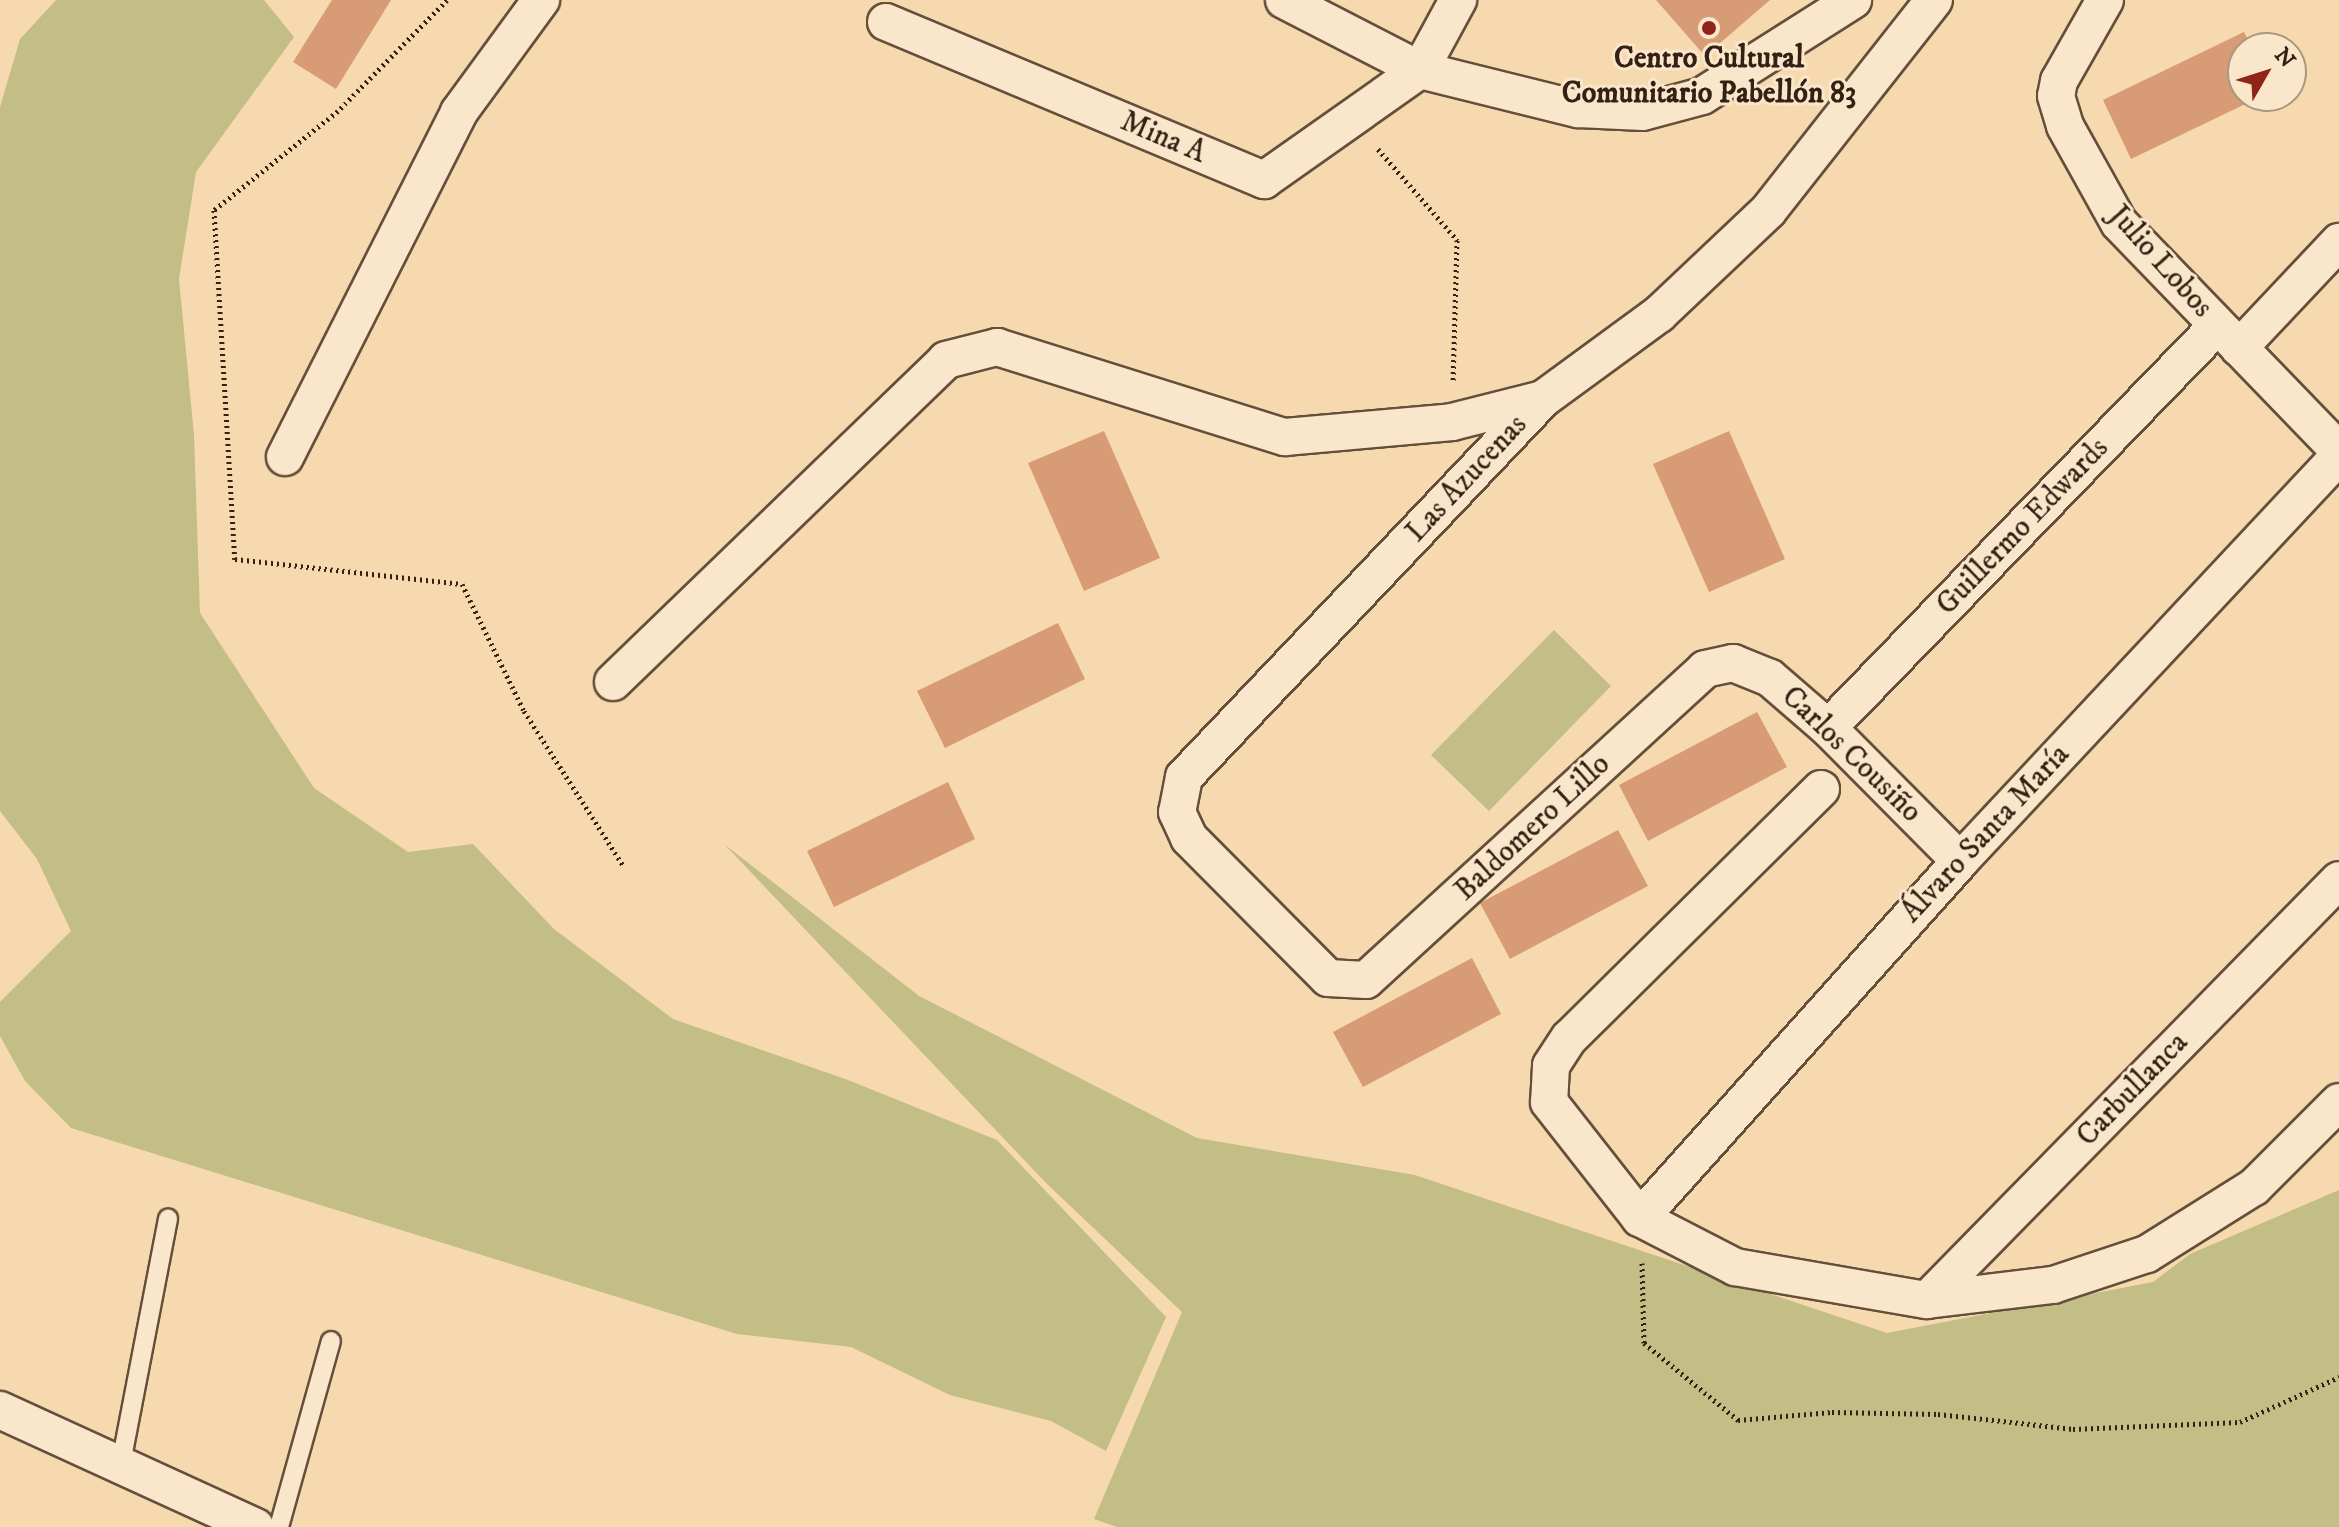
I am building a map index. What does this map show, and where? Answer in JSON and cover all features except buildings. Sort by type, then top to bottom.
[{"type":"street","points":[[285,457],[459,112],[541,0]]},
{"type":"street","points":[[1284,0],[1420,70],[1578,109],[1643,112],[1702,96],[1853,0]]},
{"type":"street","points":[[1420,70],[1458,0]]},
{"type":"street","name":"Las Azucenas","points":[[1328,978],[1189,838],[1177,812],[1184,777],[1543,399],[1659,314],[1768,211],[1934,0]]},
{"type":"street","name":"Julio Lobos","points":[[2105,0],[2059,81],[2058,111],[2119,223],[2339,453]]},
{"type":"street","name":"Mina A","points":[[886,22],[1264,180],[1420,70]]},
{"type":"street","name":"Guillermo Edwards","points":[[1828,728],[2228,337],[2339,242]]},
{"type":"street","points":[[613,682],[946,360],[997,347],[1285,437],[1452,422],[1543,399]]},
{"type":"street","name":"Álvaro Santa María","points":[[1640,1218],[1960,861],[2339,453]]},
{"type":"street","name":"Carlos Cousiño","points":[[1733,663],[1770,678],[1828,728],[1960,861]]},
{"type":"street","name":"Baldomero Lillo","points":[[1328,978],[1366,980],[1705,669],[1733,663]]},
{"type":"street","points":[[1821,789],[1569,1038],[1551,1066],[1549,1102],[1640,1218],[1735,1267],[1927,1300],[2053,1285],[2147,1254],[2254,1187],[2339,1102]]},
{"type":"street","name":"Carbullanca","points":[[1927,1300],[2339,880]]},
{"type":"street","points":[[0,1410],[255,1527]]},
{"type":"lane","points":[[121,1463],[168,1218]]},
{"type":"lane","points":[[279,1527],[331,1341]]},
{"type":"path","points":[[447,0],[338,111],[214,210],[235,559],[462,584],[524,711],[623,865]]},
{"type":"path","points":[[1386,159],[1457,240],[1452,422]]},
{"type":"path","points":[[1640,1218],[1644,1343],[1738,1420],[1832,1412],[1938,1414],[2073,1429],[2240,1422],[2339,1377]]},
{"type":"shaded area","points":[[56,0],[264,0],[294,37],[196,172],[179,279],[194,435],[200,613],[314,788],[408,852],[473,844],[554,929],[673,1019],[848,1080],[997,1140],[1166,1317],[1106,1451],[1051,1421],[950,1395],[851,1347],[737,1334],[71,1128],[25,1081],[0,1036],[0,1002],[71,931],[37,859],[0,811],[0,107],[20,39]]},
{"type":"shaded area","points":[[1554,630],[1611,686],[1489,811],[1431,755]]},
{"type":"shaded area","points":[[724,844],[919,996],[1197,1138],[1415,1175],[1887,1333],[2153,1282],[2190,1254],[2339,1190],[2339,1527],[1117,1527],[1094,1519],[1182,1312],[1045,1182]]},
{"type":"place","name":"Centro Cultural Comunitario Pabellón 83","points":[[1709,28]]}]
